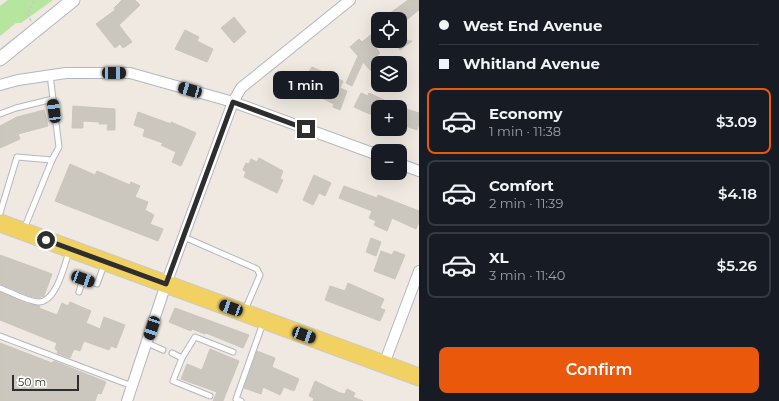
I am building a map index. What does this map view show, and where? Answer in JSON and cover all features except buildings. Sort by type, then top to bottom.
[{"type":"main road","points":[[0,223],[419,377]]},
{"type":"street","points":[[0,59],[73,0]]},
{"type":"street","points":[[127,401],[166,284],[233,102],[242,88],[350,0]]},
{"type":"street","points":[[0,86],[13,81],[66,73],[130,73],[233,102],[371,153]]},
{"type":"street","points":[[0,76],[13,81]]},
{"type":"street","points":[[407,167],[419,171]]},
{"type":"street","points":[[384,364],[419,271]]},
{"type":"lane","points":[[23,232],[52,160],[59,147],[50,75]]},
{"type":"lane","points":[[0,114],[22,106],[53,99]]},
{"type":"lane","points":[[0,213],[17,157],[52,160]]},
{"type":"lane","points":[[184,237],[257,269],[260,275],[244,313]]},
{"type":"lane","points":[[0,288],[37,302],[46,301],[52,295],[70,249]]},
{"type":"lane","points":[[79,292],[83,279],[97,284],[106,262]]},
{"type":"lane","points":[[241,401],[236,399],[264,320]]},
{"type":"lane","points":[[0,336],[132,386]]},
{"type":"lane","points":[[210,396],[173,381],[182,358],[195,337],[233,352]]},
{"type":"lane","points":[[147,343],[163,350]]},
{"type":"lane","points":[[172,353],[182,358]]},
{"type":"path","points":[[31,21],[27,13],[35,0]]},
{"type":"green space","points":[[8,0],[53,0],[21,23],[16,23],[0,36],[0,6]]},
{"type":"route","points":[[46,240],[166,284],[233,102],[306,129]]}]
